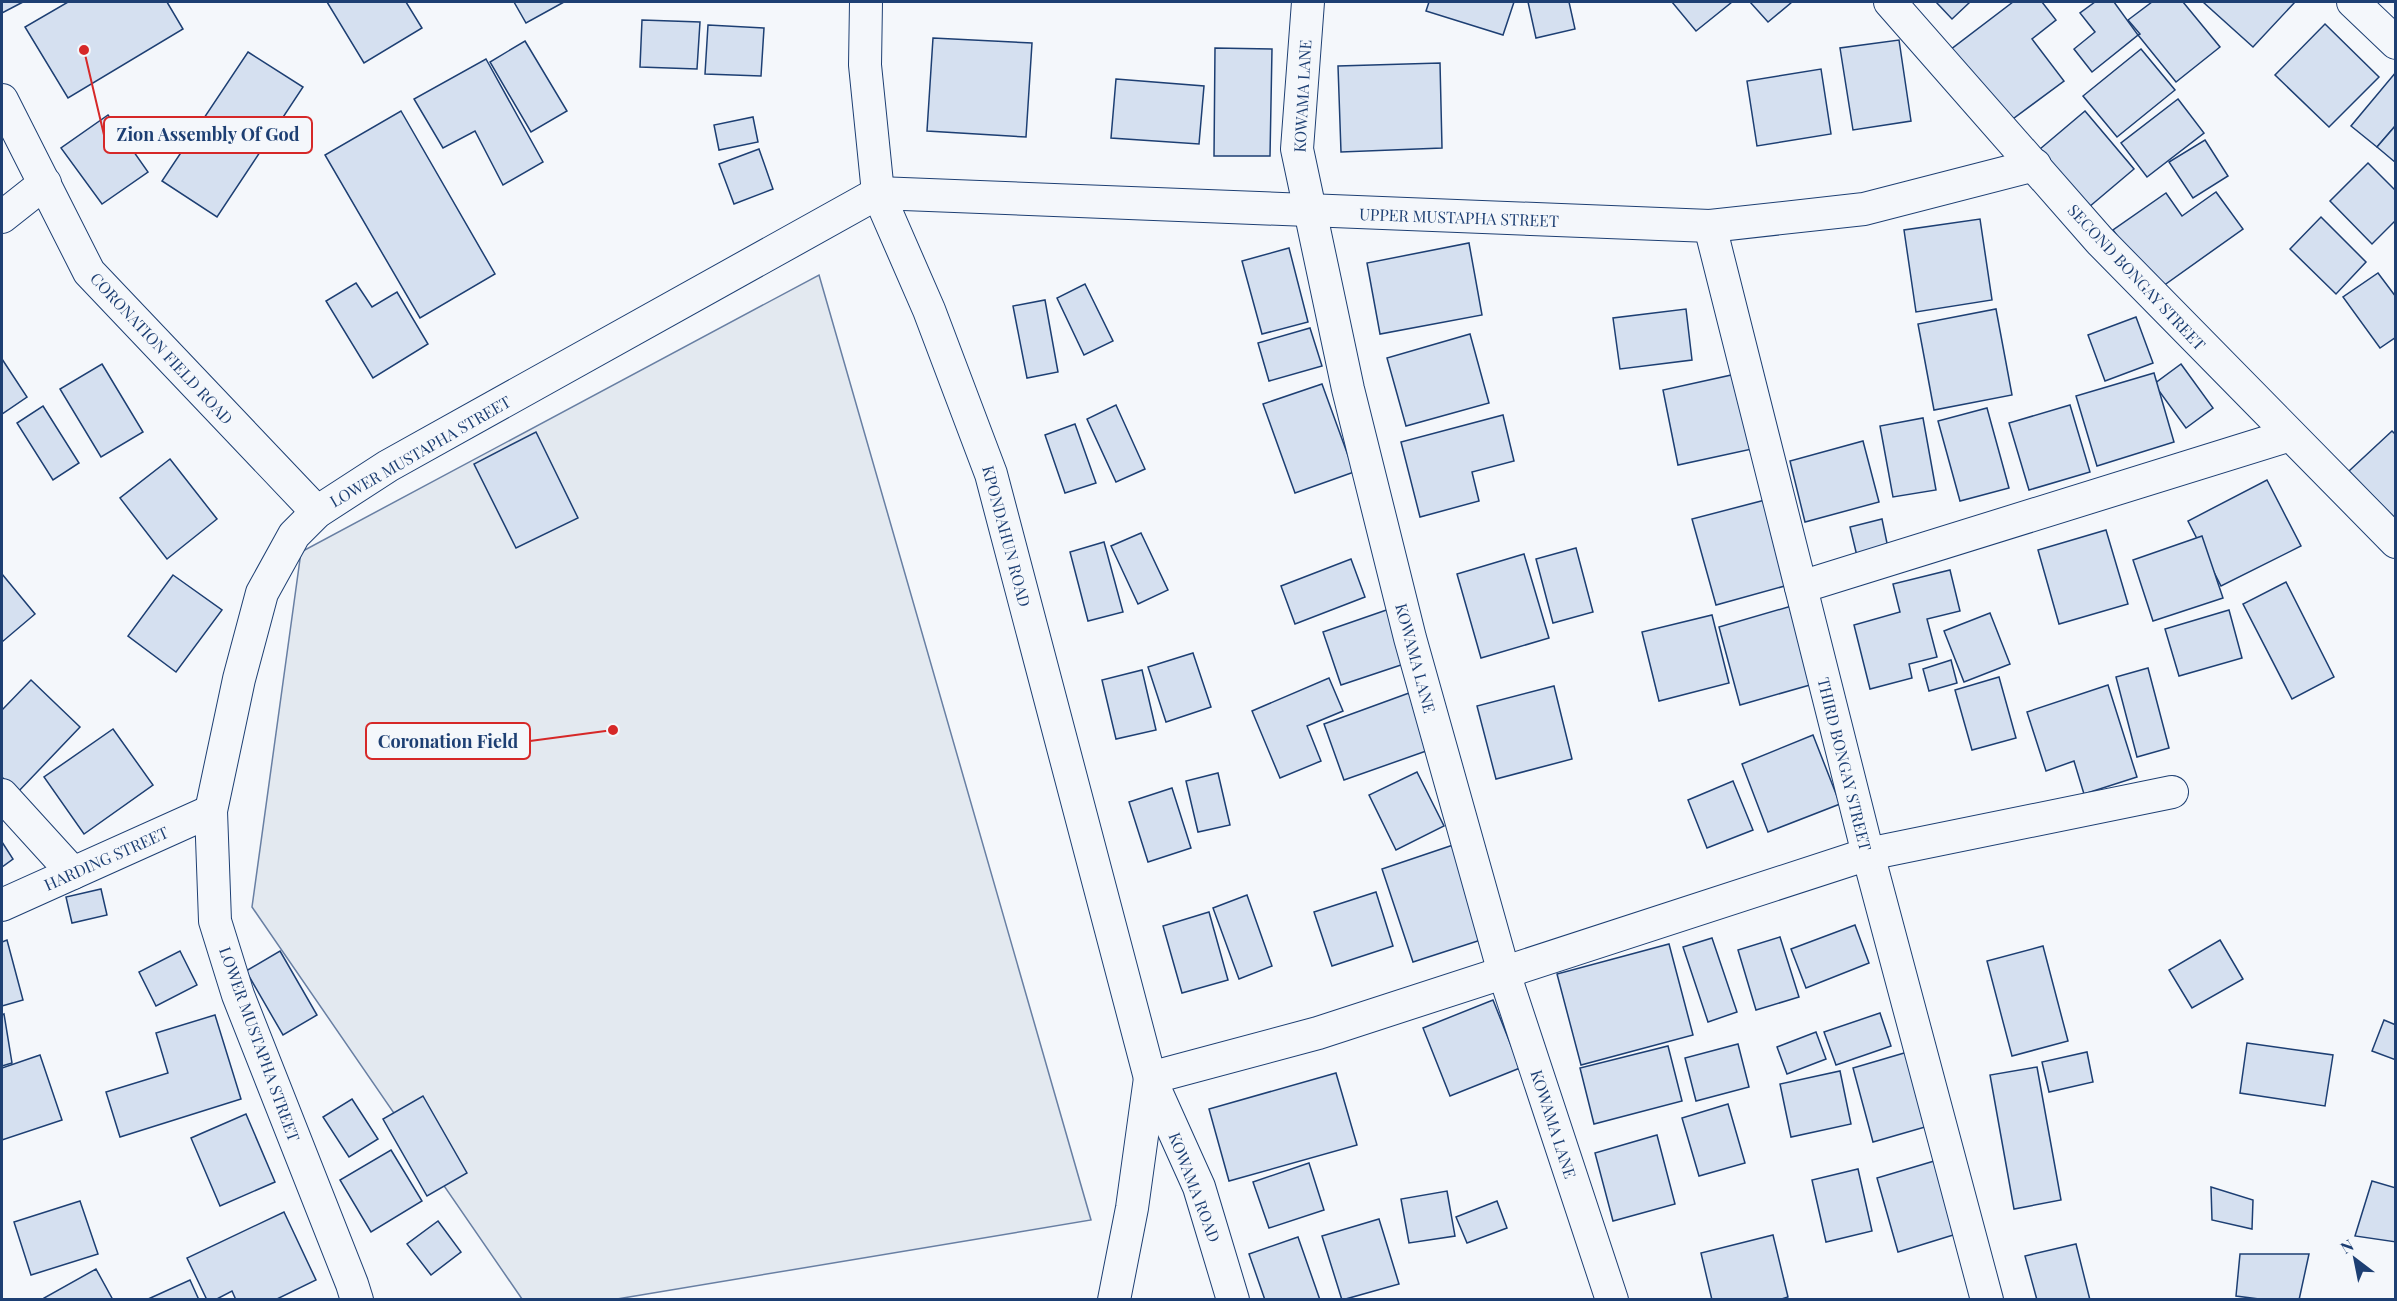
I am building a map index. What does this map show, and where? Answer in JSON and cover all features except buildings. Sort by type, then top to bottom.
[{"type":"street","name":"KPONDAHUN ROAD","points":[[866,2],[865,65],[878,193],[929,310],[991,474],[1150,1078]]},
{"type":"street","name":"KOWAMA LANE","points":[[1308,2],[1297,149],[1348,389],[1410,638],[1504,973],[1612,1299]]},
{"type":"street","name":"SECOND BONGAY STREET","points":[[1890,2],[2100,241],[2396,542]]},
{"type":"street","points":[[2353,2],[2396,43]]},
{"type":"street","name":"CORONATION FIELD ROAD","points":[[2,100],[89,272],[317,512]]},
{"type":"street","name":"UPPER MUSTAPHA STREET","points":[[878,193],[1710,226],[1864,209],[2035,165]]},
{"type":"street","points":[[2,217],[45,183]]},
{"type":"street","name":"LOWER MUSTAPHA STREET","points":[[357,1299],[238,995],[215,921],[211,812],[239,679],[262,593],[294,535],[317,512],[388,466],[878,193]]},
{"type":"street","name":"THIRD BONGAY STREET","points":[[1710,226],[1868,854],[1987,1299]]},
{"type":"street","points":[[1801,587],[2290,435]]},
{"type":"street","points":[[1114,1299],[1132,1208],[1150,1078],[1318,1034],[1868,854],[2172,792]]},
{"type":"street","points":[[2,795],[73,873]]},
{"type":"street","name":"HARDING STREET","points":[[2,905],[211,812]]},
{"type":"street","name":"KOWAMA ROAD","points":[[1150,1078],[1199,1187],[1233,1299]]},
{"type":"shaded area","points":[[819,275],[1091,1220],[617,1299],[522,1299],[252,907],[301,552]]},
{"type":"place","name":"Zion Assembly Of God","points":[[84,50]]},
{"type":"place","name":"Coronation Field","points":[[613,730]]}]
